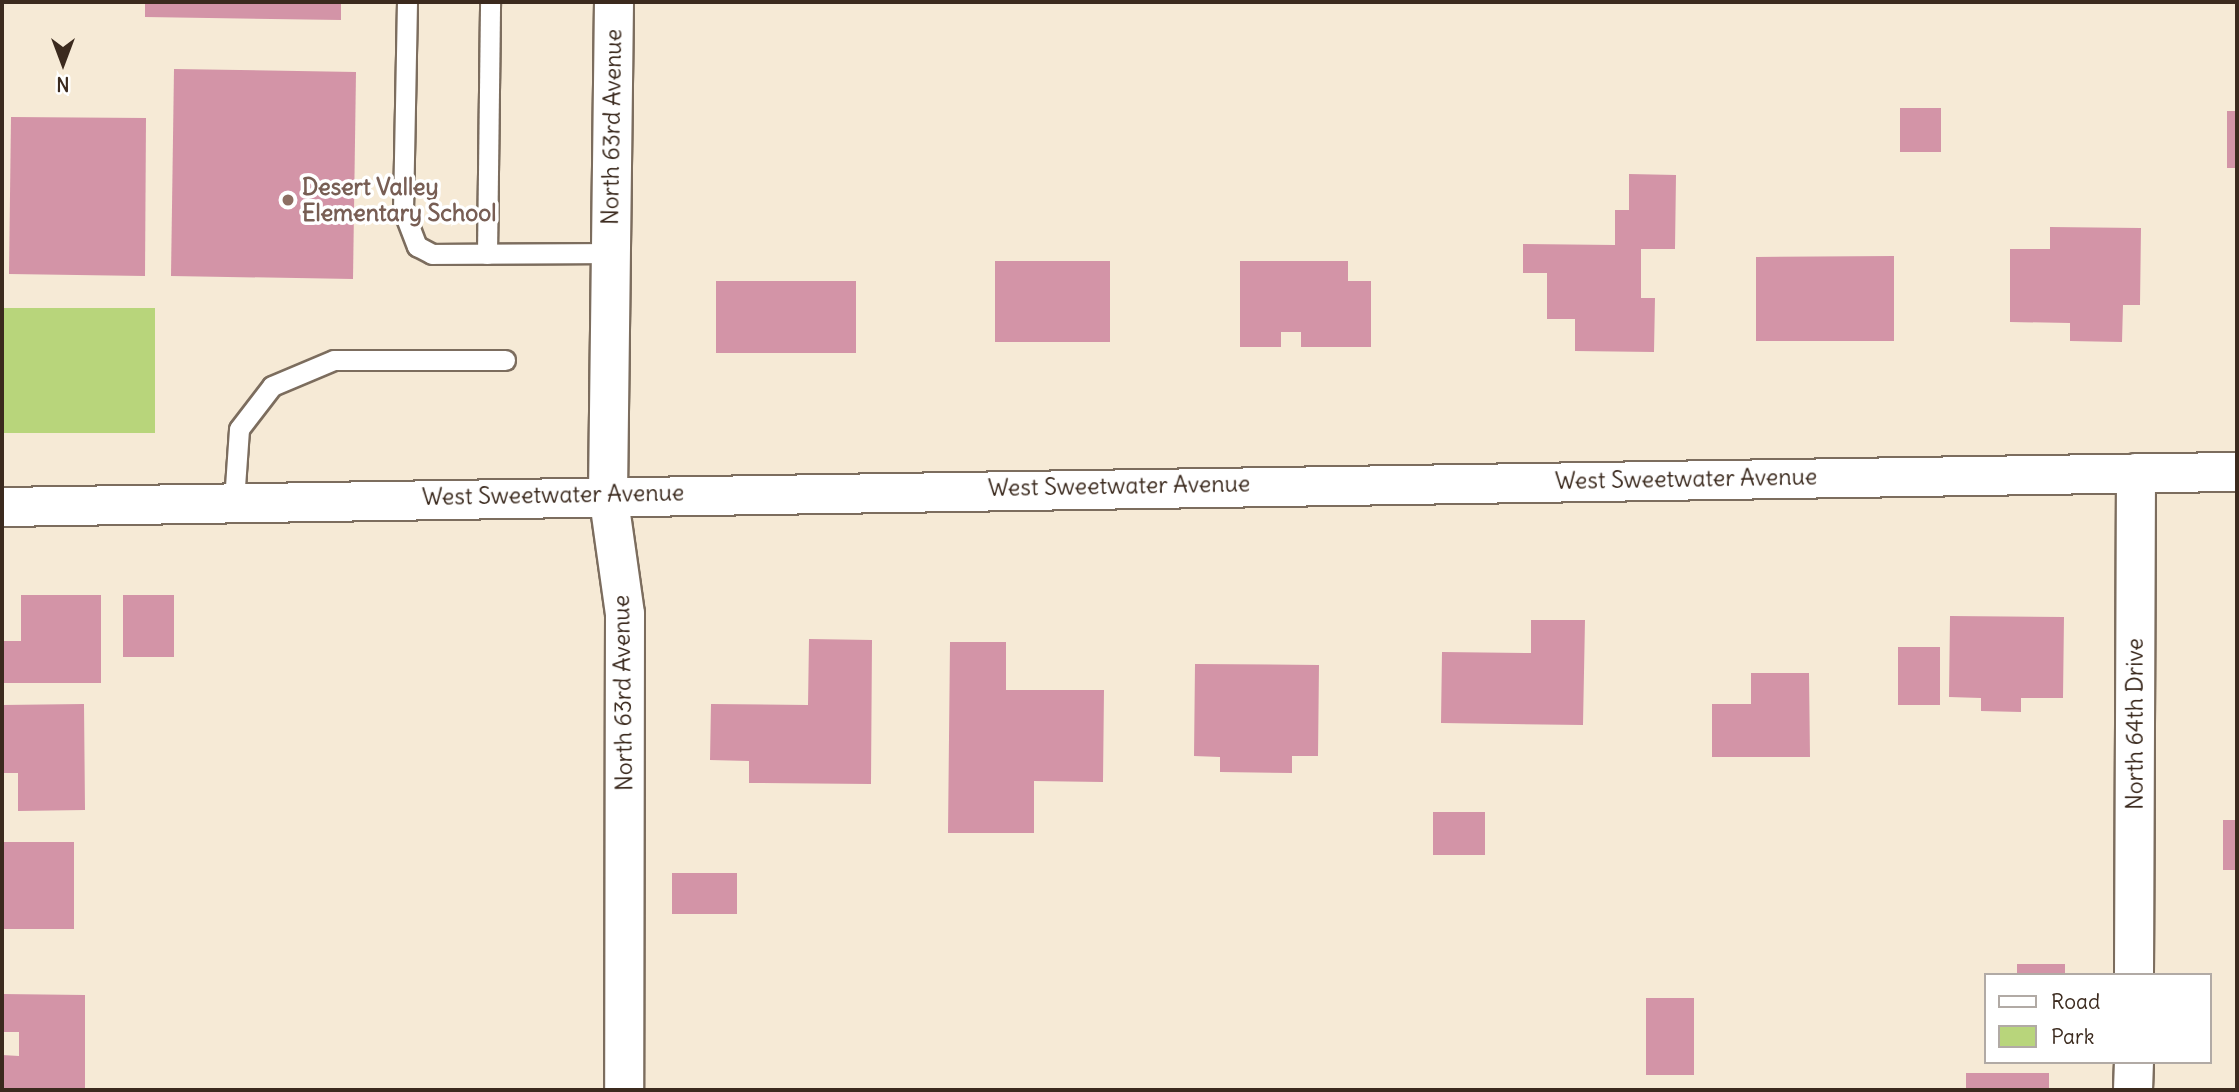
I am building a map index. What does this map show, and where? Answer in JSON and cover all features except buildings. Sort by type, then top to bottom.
[{"type":"street","name":"North 63rd Avenue","points":[[614,2],[608,493],[625,614],[624,1090]]},
{"type":"street","name":"West Sweetwater Avenue","points":[[2,507],[608,493],[2237,472]]},
{"type":"street","name":"North 64th Drive","points":[[2134,973],[2136,473]]},
{"type":"street","points":[[2133,1090],[2134,1064]]},
{"type":"lane","points":[[407,2],[407,231],[432,254],[611,253]]},
{"type":"lane","points":[[487,254],[490,2]]},
{"type":"lane","points":[[234,501],[239,429],[272,386],[334,360],[505,360]]},
{"type":"green space","points":[[2,308],[155,308],[155,433],[2,433]]},
{"type":"place","name":"Desert Valley Elementary School","points":[[288,200]]}]
